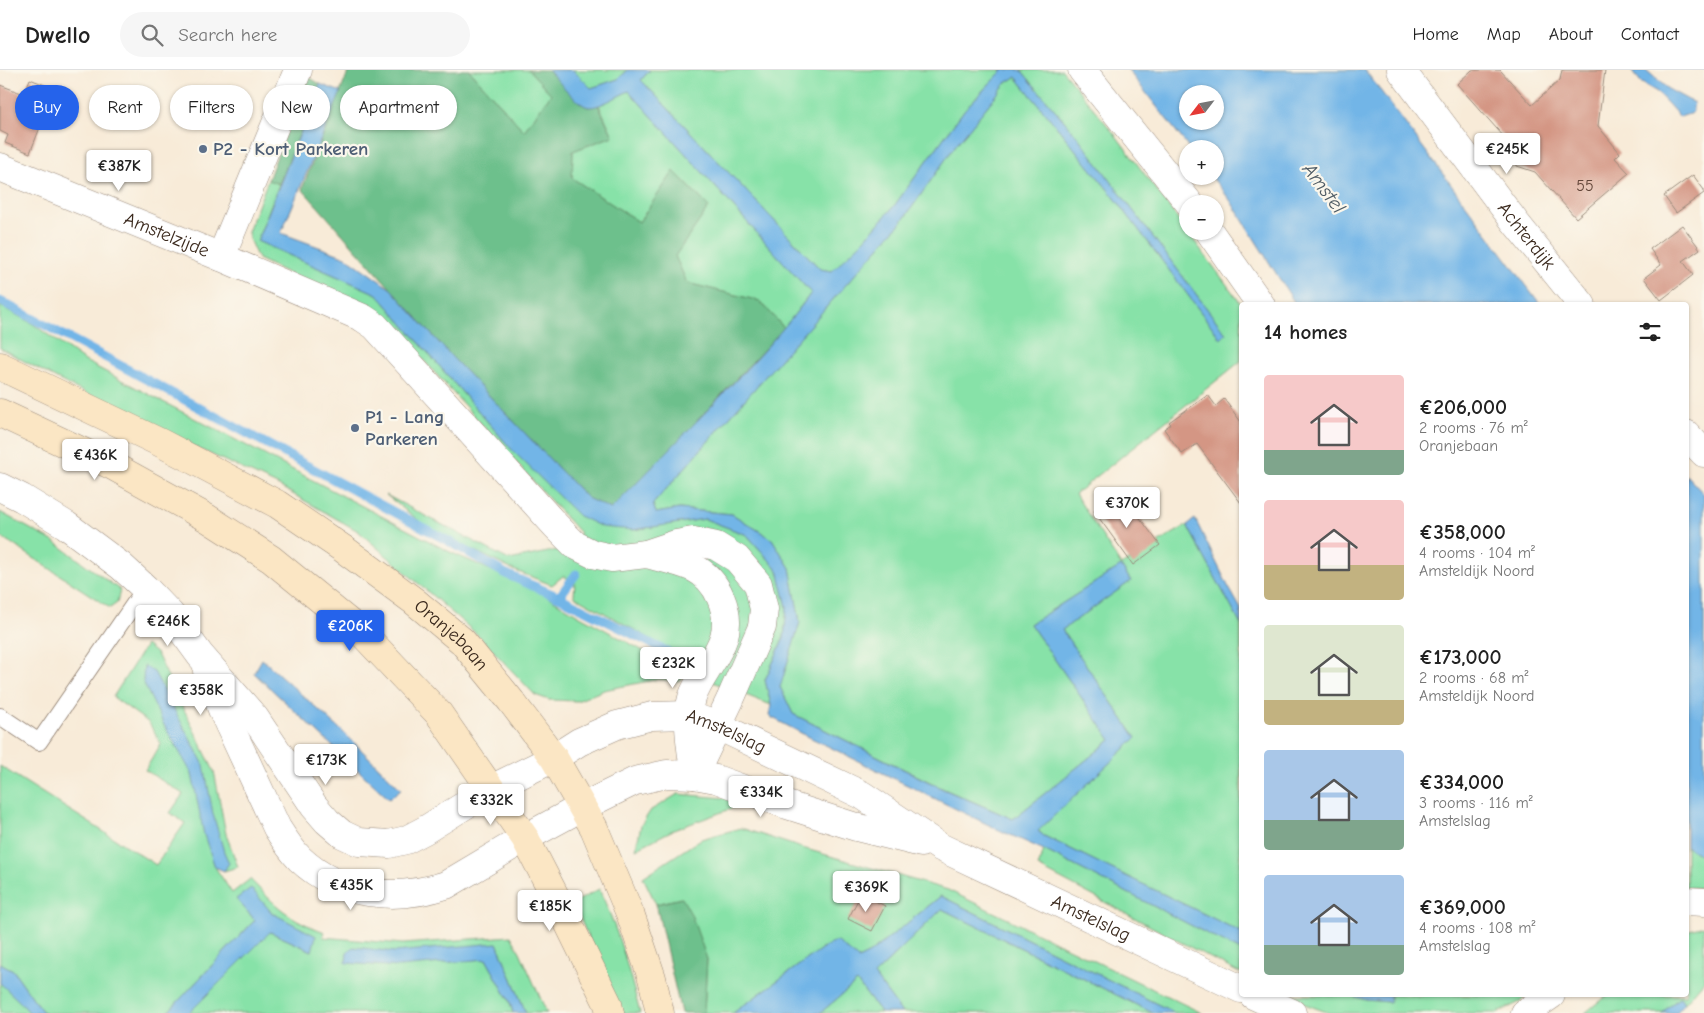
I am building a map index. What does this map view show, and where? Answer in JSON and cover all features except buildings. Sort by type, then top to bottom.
[{"type":"main road","name":"Oranjebaan","points":[[0,366],[161,444],[278,504],[414,601],[462,641],[554,758],[594,828],[632,916],[652,978],[660,1013]]},
{"type":"main road","points":[[0,413],[111,465],[207,518],[271,560],[368,640],[439,714],[525,838],[561,906],[608,1004],[610,1013]]},
{"type":"street","points":[[221,257],[298,70]]},
{"type":"street","points":[[1082,70],[1183,195]]},
{"type":"street","name":"Achterdijk","points":[[1401,70],[1515,222],[1580,302]]},
{"type":"street","name":"Amstelzijde","points":[[0,167],[221,257],[363,318],[375,326],[575,545],[593,554],[612,558],[646,554]]},
{"type":"street","points":[[1215,240],[1259,302]]},
{"type":"street","points":[[1689,437],[1704,454]]},
{"type":"street","points":[[0,487],[66,525],[121,566],[170,614],[200,655]]},
{"type":"street","points":[[646,554],[692,541],[716,546],[737,559],[758,584],[764,609],[762,627],[718,726],[694,774]]},
{"type":"street","points":[[646,554],[696,569],[709,580],[719,593],[725,610],[726,624],[724,637],[693,696],[688,715],[694,774]]},
{"type":"street","name":"Amstelslag","points":[[200,655],[256,718],[314,806],[342,834],[359,842],[390,844],[406,840],[491,789],[554,758],[579,742],[617,725],[652,716],[688,715],[718,726],[862,795],[940,847],[1239,988]]},
{"type":"street","name":"Amstelslag","points":[[200,655],[223,712],[277,828],[288,845],[300,859],[316,871],[352,889],[390,895],[410,893],[446,885],[525,838],[582,808],[635,782],[667,774],[694,774],[716,779],[787,805],[856,827],[940,847]]},
{"type":"street","points":[[1689,901],[1704,902]]},
{"type":"street","points":[[1258,997],[1292,1013]]},
{"type":"street","points":[[1525,1013],[1548,997]]},
{"type":"lane","points":[[0,716],[39,742],[145,588]]},
{"type":"green space","points":[[349,70],[469,70],[524,131],[551,94],[529,70],[548,70],[580,103],[588,107],[598,105],[613,136],[573,151],[572,178],[639,222],[674,171],[709,207],[675,256],[687,283],[760,301],[784,328],[666,454],[611,509],[587,498],[451,356],[302,189],[325,130],[330,130],[330,118],[340,93],[340,130],[457,130],[457,85],[343,85]]},
{"type":"green space","points":[[469,70],[529,70],[551,94],[524,131]]},
{"type":"green space","points":[[573,70],[628,70],[618,79],[591,88]]},
{"type":"green space","points":[[650,70],[1003,70],[965,109],[894,206],[833,271],[820,269],[641,80]]},
{"type":"green space","points":[[1021,70],[1062,70],[1117,137],[1179,220],[1179,240],[1194,240],[1240,302],[1239,363],[1075,494],[1121,565],[1187,525],[1239,621],[1239,931],[1044,836],[1038,830],[1136,738],[1062,630],[1131,581],[1121,566],[1030,624],[1111,740],[1013,819],[944,789],[793,714],[780,687],[800,622],[790,568],[772,539],[732,514],[679,509],[656,513],[653,504],[903,220],[955,146],[1006,83],[1016,77],[1114,197],[1221,339],[1226,334],[1077,136]]},
{"type":"green space","points":[[307,76],[320,84],[320,85],[304,85]]},
{"type":"green space","points":[[629,91],[811,293],[784,328],[760,301],[687,283],[675,256],[709,207],[674,171],[639,222],[572,178],[573,151],[613,136],[599,105]]},
{"type":"green space","points":[[287,130],[301,130],[279,184],[268,180]]},
{"type":"green space","points":[[268,180],[279,184],[257,241],[377,294],[512,450],[633,530],[705,519],[747,535],[778,570],[787,607],[784,637],[765,680],[771,705],[710,681],[694,668],[679,681],[659,679],[604,690],[577,701],[549,700],[535,695],[480,637],[358,531],[277,485],[182,441],[57,379],[0,348],[0,306],[33,324],[83,360],[450,552],[540,592],[667,664],[674,652],[574,596],[575,582],[563,576],[552,585],[511,569],[427,527],[386,495],[509,560],[562,549],[580,533],[388,321],[258,259],[248,232]]},
{"type":"green space","points":[[0,512],[56,543],[120,590],[117,603],[110,608],[0,536]]},
{"type":"green space","points":[[146,645],[157,654],[214,771],[226,834],[238,867],[224,871],[218,832],[192,774],[215,867],[232,893],[250,879],[283,911],[301,922],[325,932],[323,937],[403,944],[511,936],[547,1013],[526,1013],[497,943],[486,959],[510,1002],[513,1013],[185,1013],[270,932],[312,951],[237,900],[255,920],[167,1013],[46,1013],[42,1011],[13,970],[0,963],[0,766],[156,865],[185,823],[170,813],[183,794],[145,770],[161,744],[149,723],[113,697]]},
{"type":"green space","points":[[678,794],[736,799],[733,808],[671,831],[636,849],[641,825],[651,810]]},
{"type":"green space","points":[[741,828],[799,847],[948,890],[1202,1013],[1175,1013],[941,896],[870,953],[858,959],[824,947],[733,1013],[704,1013],[707,959],[681,898],[656,904],[643,877],[701,839]]},
{"type":"green space","points":[[1689,848],[1704,858],[1704,888],[1689,887]]},
{"type":"green space","points":[[1044,850],[1239,950],[1239,973],[1038,867]]},
{"type":"green space","points":[[599,889],[617,934],[640,1013],[619,1013],[574,903]]},
{"type":"green space","points":[[682,898],[691,914],[707,959],[704,1013],[681,1013],[656,904]]},
{"type":"green space","points":[[942,909],[1153,1013],[902,1013],[874,975]]},
{"type":"green space","points":[[1704,926],[1704,981],[1685,1003],[1680,997],[1689,997],[1689,930]]},
{"type":"green space","points":[[0,971],[39,1013],[0,1013]]},
{"type":"green space","points":[[857,982],[881,1013],[820,1013]]},
{"type":"green space","points":[[1288,997],[1356,997],[1389,1002],[1390,997],[1525,997],[1520,1002],[1497,1013],[1329,1013]]},
{"type":"green space","points":[[1605,997],[1680,997],[1662,1013],[1585,1013]]},
{"type":"water","points":[[548,70],[573,70],[591,88],[618,79],[628,70],[650,70],[641,80],[820,269],[832,271],[865,239],[894,206],[965,109],[1003,70],[1021,70],[1077,136],[1226,334],[1221,339],[1114,197],[1016,77],[1006,83],[955,146],[903,220],[653,504],[656,513],[679,509],[732,514],[772,539],[790,568],[800,622],[780,687],[793,714],[943,789],[1013,819],[1111,740],[1030,624],[1121,566],[1131,581],[1062,630],[1136,738],[1038,831],[1044,836],[1239,931],[1239,950],[1044,850],[997,829],[769,716],[771,705],[765,680],[784,638],[787,607],[778,570],[747,535],[705,519],[633,530],[602,527],[579,516],[513,451],[377,294],[257,241],[302,130],[325,130],[281,233],[346,257],[391,289],[451,356],[587,498],[611,509],[758,357],[811,293],[629,91],[593,107],[579,102]]},
{"type":"water","name":"Amstel","points":[[1128,70],[1365,70],[1539,302],[1294,302],[1230,200],[1218,185],[1224,185],[1224,140],[1183,140]]},
{"type":"water","points":[[1632,70],[1646,70],[1668,89],[1694,103],[1692,113],[1680,117],[1657,92],[1640,82]]},
{"type":"water","points":[[330,88],[340,92],[330,118]]},
{"type":"water","points":[[1689,478],[1704,494],[1704,858],[1689,848]]},
{"type":"water","points":[[1195,519],[1239,605],[1239,621],[1187,525]]},
{"type":"water","points":[[262,659],[341,730],[401,789],[389,799],[254,673]]},
{"type":"water","points":[[144,666],[154,672],[204,765],[213,814],[229,863],[224,871],[215,867],[204,835],[192,774],[164,725],[143,682]]},
{"type":"water","points":[[251,888],[272,913],[316,936],[312,951],[270,932],[189,1013],[167,1013],[255,920],[236,899]]},
{"type":"water","points":[[941,896],[1175,1013],[1153,1013],[942,909],[874,975],[902,1013],[881,1013],[857,982],[820,1013],[733,1013],[824,947],[837,941],[858,959],[870,953]]},
{"type":"water","points":[[497,943],[526,1013],[513,1013],[510,1002],[486,959],[399,967],[346,963],[347,952],[354,947],[395,952]]},
{"type":"water","points":[[0,963],[13,970],[42,1011],[46,1013],[30,1013],[0,983]]},
{"type":"water","points":[[1356,997],[1390,997],[1390,1002]]},
{"type":"water","points":[[1680,997],[1685,1003],[1676,1013],[1662,1013]]},
{"type":"waterway","points":[[0,301],[452,543],[506,574],[559,597],[670,653]]},
{"type":"waterway","points":[[559,597],[576,574]]},
{"type":"place","name":"P2 - Kort Parkeren","points":[[203,149]]},
{"type":"place","name":"P1 - Lang Parkeren","points":[[355,428]]}]
